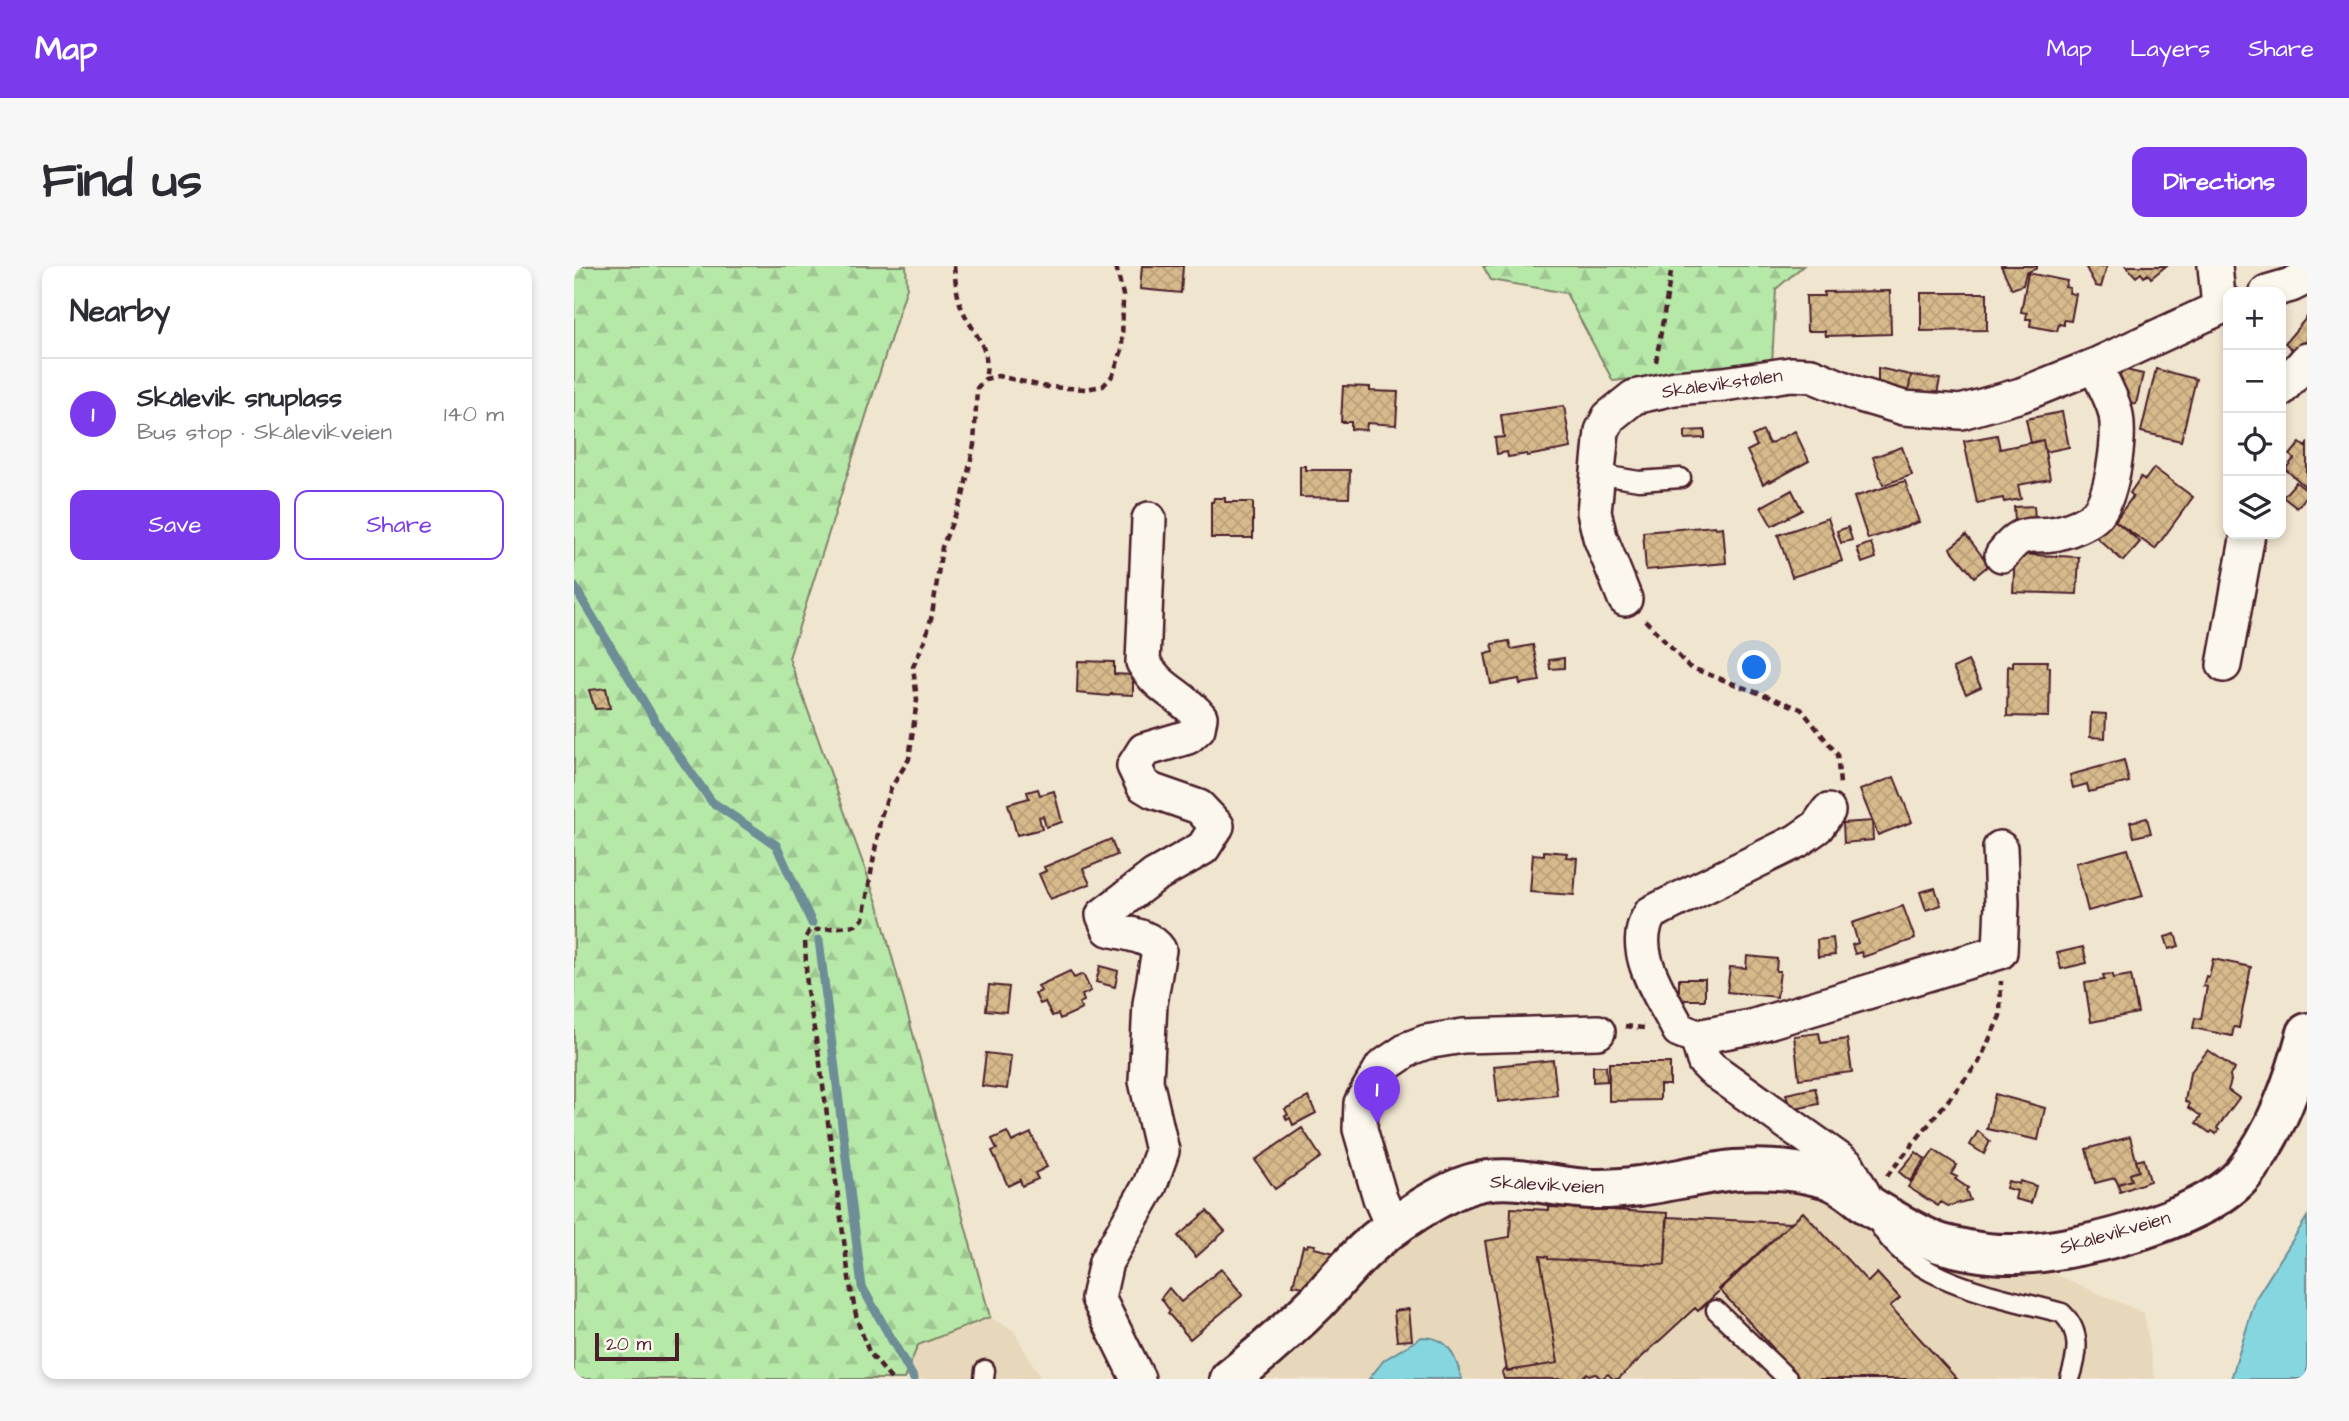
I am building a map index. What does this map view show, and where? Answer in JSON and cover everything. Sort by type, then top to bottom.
[{"type":"main road","name":"Skålevikveien","points":[[1230,1379],[1315,1303],[1367,1248],[1451,1191],[1476,1182],[1509,1179],[1595,1189],[1657,1185],[1733,1171],[1766,1169],[1826,1178],[1846,1188],[1877,1193],[1939,1243],[2004,1254],[2042,1253],[2083,1246],[2173,1218],[2220,1194],[2243,1175],[2282,1107],[2307,1033]]},
{"type":"street","name":"Skålevikstølen","points":[[2215,266],[2223,301]]},
{"type":"street","points":[[2280,287],[2307,277]]},
{"type":"street","name":"Skålevikstølen","points":[[1625,599],[1600,537],[1594,512],[1602,431],[1609,417],[1634,397],[1675,388],[1791,374],[1811,375],[1857,394],[1904,408],[1961,412],[2021,395],[2096,365],[2223,305]]},
{"type":"street","points":[[2286,383],[2307,360]]},
{"type":"street","points":[[2002,555],[2015,539],[2029,534],[2059,533],[2097,514],[2101,506],[2111,477],[2118,431],[2115,412],[2096,365]]},
{"type":"street","points":[[1138,1379],[1098,1298],[1106,1262],[1150,1185],[1163,1152],[1146,1081],[1150,1004],[1159,950],[1154,942],[1110,929],[1103,915],[1154,876],[1203,848],[1217,826],[1199,807],[1143,785],[1134,766],[1144,750],[1188,737],[1198,728],[1200,717],[1152,678],[1143,662],[1149,519]]},
{"type":"street","points":[[2224,664],[2247,539]]},
{"type":"street","name":"Skålevikveien","points":[[1828,811],[1817,827],[1797,841],[1651,913],[1641,937],[1644,961],[1704,1061],[1712,1069],[1848,1166],[1877,1193]]},
{"type":"street","points":[[1688,1033],[1751,1027],[2000,952],[2000,848]]},
{"type":"street","points":[[1393,1228],[1380,1198],[1360,1129],[1361,1103],[1382,1067],[1410,1048],[1451,1038],[1598,1032]]},
{"type":"lane","points":[[1597,474],[1639,481],[1681,478]]},
{"type":"lane","name":"Skålevikveien","points":[[1877,1193],[1885,1236],[1899,1251],[1930,1273],[1948,1281],[2062,1313],[2070,1320],[2077,1335],[2076,1361],[2070,1379]]},
{"type":"lane","points":[[1716,1310],[1788,1379]]},
{"type":"path","points":[[891,1379],[869,1352],[857,1320],[849,1285],[819,1056],[807,990],[805,939],[809,931],[856,925],[863,919],[881,816],[891,788],[909,759],[917,700],[913,667],[932,615],[942,547],[963,496],[974,445],[977,388],[985,379],[988,365],[986,354],[961,307],[954,266]]},
{"type":"path","points":[[985,379],[998,376],[1047,387],[1078,389],[1103,386],[1113,375],[1122,350],[1123,295],[1116,266]]},
{"type":"path","points":[[1651,393],[1672,266]]},
{"type":"path","points":[[1625,599],[1689,667],[1801,709],[1837,754],[1841,782],[1828,811]]},
{"type":"path","points":[[1877,1193],[1979,1062],[2000,1016],[2000,952]]},
{"type":"path","points":[[1598,1032],[1615,1025],[1641,1027],[1661,1033],[1688,1033]]},
{"type":"shaded area","points":[[1766,1169],[2009,1254],[2144,1313],[2155,1379],[1462,1379],[1454,1352],[1384,1360],[1369,1379],[1230,1379],[1451,1191]]},
{"type":"shaded area","points":[[990,1317],[1014,1331],[1041,1379],[904,1379],[918,1345]]},
{"type":"green space","points":[[574,266],[906,266],[907,287],[789,658],[878,905],[990,1317],[918,1345],[904,1379],[574,1379]]},
{"type":"green space","points":[[1483,266],[1803,266],[1776,289],[1772,364],[1613,381],[1566,293],[1491,280]]},
{"type":"water","points":[[2307,1217],[2307,1379],[2231,1379],[2256,1298]]},
{"type":"water","points":[[1422,1337],[1439,1340],[1450,1349],[1462,1379],[1369,1379],[1384,1360]]},
{"type":"building","points":[[1142,266],[1183,266],[1181,293],[1140,289]]},
{"type":"building","points":[[2001,266],[2037,268],[2026,273],[2023,285],[2012,289]]},
{"type":"building","points":[[2085,266],[2107,266],[2101,287],[2096,286]]},
{"type":"building","points":[[2126,266],[2166,266],[2151,278],[2148,274],[2144,277],[2141,273],[2136,277]]},
{"type":"building","points":[[2028,273],[2067,281],[2065,287],[2070,288],[2069,293],[2076,294],[2071,321],[2064,320],[2064,325],[2059,324],[2057,331],[2030,326],[2031,319],[2026,319],[2027,313],[2021,312]]},
{"type":"building","points":[[1890,291],[1891,334],[1826,336],[1825,331],[1807,331],[1806,296],[1824,296],[1824,292]]},
{"type":"building","points":[[1921,293],[1987,293],[1987,330],[1921,331]]},
{"type":"building","points":[[2307,317],[2307,347],[2299,356],[2286,342]]},
{"type":"building","points":[[1878,368],[1911,375],[1908,394],[1878,385]]},
{"type":"building","points":[[2121,369],[2143,374],[2136,404],[2115,399]]},
{"type":"building","points":[[2156,369],[2196,379],[2181,441],[2141,432]]},
{"type":"building","points":[[1911,375],[1940,379],[1936,399],[1908,394]]},
{"type":"building","points":[[1343,386],[1398,392],[1396,425],[1367,423],[1366,430],[1351,429],[1351,422],[1341,422]]},
{"type":"building","points":[[1564,406],[1571,448],[1527,456],[1508,457],[1507,452],[1497,454],[1495,438],[1504,437],[1501,415]]},
{"type":"building","points":[[2062,412],[2069,447],[2045,452],[2043,440],[2031,443],[2026,419]]},
{"type":"building","points":[[1705,430],[1705,438],[1685,439],[1685,431]]},
{"type":"building","points":[[1763,431],[1769,444],[1795,431],[1809,461],[1763,484],[1747,451],[1757,446],[1752,436]]},
{"type":"building","points":[[1997,435],[2000,449],[2043,440],[2050,479],[2018,485],[2021,499],[2004,502],[2003,498],[1977,503],[1964,441]]},
{"type":"building","points":[[2300,443],[2305,447],[2307,444],[2307,488],[2286,470],[2294,459],[2290,455]]},
{"type":"building","points":[[1902,447],[1912,475],[1883,485],[1873,457]]},
{"type":"building","points":[[1300,466],[1305,466],[1305,470],[1350,470],[1349,498],[1300,497]]},
{"type":"building","points":[[2154,468],[2193,497],[2155,549],[2115,521],[2133,496],[2130,493],[2141,477],[2145,480]]},
{"type":"building","points":[[1905,481],[1919,522],[1868,539],[1854,497]]},
{"type":"building","points":[[2296,482],[2307,491],[2307,496],[2297,508],[2286,499],[2286,494]]},
{"type":"building","points":[[1792,490],[1802,510],[1772,526],[1761,507]]},
{"type":"building","points":[[1214,498],[1225,498],[1225,502],[1253,502],[1253,538],[1211,538],[1211,502]]},
{"type":"building","points":[[2034,506],[2035,519],[2015,521],[2014,507]]},
{"type":"building","points":[[2111,517],[2140,542],[2123,561],[2095,536]]},
{"type":"building","points":[[1828,518],[1842,561],[1792,577],[1778,535]]},
{"type":"building","points":[[1723,527],[1726,563],[1646,570],[1643,532]]},
{"type":"building","points":[[1848,527],[1852,540],[1841,543],[1837,531]]},
{"type":"building","points":[[1966,535],[1989,565],[1974,577],[1950,548]]},
{"type":"building","points":[[1871,543],[1876,558],[1862,563],[1857,548]]},
{"type":"building","points":[[2015,554],[2079,557],[2077,594],[2013,592]]},
{"type":"building","points":[[1509,641],[1511,649],[1533,645],[1540,681],[1520,684],[1519,679],[1491,684],[1485,654],[1494,652],[1492,644]]},
{"type":"building","points":[[1564,658],[1564,668],[1550,669],[1549,660]]},
{"type":"building","points":[[1078,661],[1114,662],[1114,674],[1133,675],[1133,695],[1077,693]]},
{"type":"building","points":[[1968,661],[1981,687],[1966,694],[1953,668]]},
{"type":"building","points":[[2013,661],[2048,661],[2049,717],[2007,716],[2008,666],[2013,667]]},
{"type":"building","points":[[606,688],[610,708],[595,709],[589,690]]},
{"type":"building","points":[[2091,713],[2106,714],[2105,738],[2090,737]]},
{"type":"building","points":[[2124,760],[2129,782],[2089,792],[2087,784],[2073,788],[2070,775]]},
{"type":"building","points":[[1894,777],[1912,822],[1878,835],[1860,790]]},
{"type":"building","points":[[1038,789],[1040,795],[1054,791],[1062,822],[1046,827],[1043,816],[1039,817],[1042,829],[1017,835],[1008,804],[1029,798],[1027,792]]},
{"type":"building","points":[[2147,818],[2151,833],[2134,837],[2130,822]]},
{"type":"building","points":[[1872,821],[1873,840],[1844,843],[1843,823]]},
{"type":"building","points":[[1111,839],[1117,855],[1083,869],[1090,884],[1050,899],[1039,874],[1046,871],[1044,867]]},
{"type":"building","points":[[2128,849],[2143,896],[2088,911],[2076,863]]},
{"type":"building","points":[[1544,851],[1567,853],[1566,857],[1577,858],[1574,895],[1530,892],[1533,854],[1544,855]]},
{"type":"building","points":[[1935,888],[1941,905],[1926,910],[1920,892]]},
{"type":"building","points":[[1903,906],[1915,939],[1863,957],[1861,952],[1855,954],[1852,945],[1858,943],[1852,923]]},
{"type":"building","points":[[2175,934],[2179,946],[2169,949],[2165,937]]},
{"type":"building","points":[[1833,938],[1835,955],[1818,957],[1817,940]]},
{"type":"building","points":[[2083,947],[2087,963],[2061,969],[2057,953]]},
{"type":"building","points":[[1747,956],[1777,959],[1776,971],[1780,971],[1777,997],[1727,992],[1730,967],[1746,968]]},
{"type":"building","points":[[2213,959],[2251,967],[2239,1028],[2234,1027],[2232,1036],[2193,1028],[2195,1018],[2201,1019],[2207,987],[2203,986],[2206,976],[2209,977]]},
{"type":"building","points":[[1100,966],[1118,971],[1115,987],[1096,982]]},
{"type":"building","points":[[1070,971],[1074,978],[1083,974],[1091,991],[1082,995],[1084,1001],[1079,1003],[1082,1009],[1060,1019],[1058,1014],[1052,1016],[1045,1002],[1040,1004],[1035,994],[1041,991],[1038,986]]},
{"type":"building","points":[[2113,974],[2113,978],[2131,975],[2138,1013],[2091,1022],[2085,983],[2104,980],[2103,975]]},
{"type":"building","points":[[1679,979],[1705,979],[1705,1000],[1679,1000]]},
{"type":"building","points":[[989,985],[1009,987],[1006,1012],[986,1010]]},
{"type":"building","points":[[1819,1033],[1821,1043],[1847,1039],[1852,1072],[1799,1079],[1794,1036]]},
{"type":"building","points":[[2208,1050],[2235,1069],[2230,1075],[2228,1090],[2239,1098],[2217,1128],[2219,1130],[2216,1134],[2196,1123],[2201,1116],[2188,1107],[2190,1104],[2185,1101],[2190,1073]]},
{"type":"building","points":[[986,1053],[1011,1056],[1007,1089],[982,1086]]},
{"type":"building","points":[[1553,1060],[1557,1095],[1498,1102],[1494,1066]]},
{"type":"building","points":[[1609,1063],[1670,1063],[1670,1085],[1660,1085],[1660,1100],[1609,1101]]},
{"type":"building","points":[[1593,1066],[1606,1066],[1607,1081],[1593,1082]]},
{"type":"building","points":[[1815,1088],[1819,1104],[1790,1110],[1786,1094]]},
{"type":"building","points":[[1995,1094],[2045,1108],[2038,1140],[1987,1129]]},
{"type":"building","points":[[1308,1097],[1316,1113],[1293,1125],[1290,1118],[1287,1120],[1285,1116],[1288,1115],[1285,1109]]},
{"type":"building","points":[[1302,1128],[1321,1157],[1275,1189],[1255,1160]]},
{"type":"building","points":[[1978,1131],[1990,1141],[1984,1154],[1970,1145]]},
{"type":"building","points":[[1007,1132],[1012,1142],[1031,1133],[1047,1167],[1035,1173],[1038,1179],[1022,1186],[1020,1180],[1008,1186],[992,1151],[997,1149],[992,1139]]},
{"type":"building","points":[[2130,1137],[2139,1171],[2130,1174],[2132,1180],[2118,1184],[2115,1178],[2095,1183],[2086,1149]]},
{"type":"building","points":[[1934,1150],[1957,1165],[1951,1174],[1968,1188],[1966,1190],[1970,1200],[1948,1206],[1941,1202],[1938,1206],[1908,1187]]},
{"type":"building","points":[[1916,1152],[1925,1159],[1910,1181],[1899,1172]]},
{"type":"building","points":[[2144,1159],[2150,1181],[2120,1192],[2118,1184],[2132,1180],[2130,1174],[2139,1171],[2136,1161]]},
{"type":"building","points":[[2008,1181],[2019,1184],[2020,1181],[2036,1186],[2031,1203],[2015,1199],[2017,1191],[2006,1188]]},
{"type":"building","points":[[1549,1207],[1668,1213],[1665,1265],[1548,1259],[1540,1256],[1558,1363],[1507,1371],[1485,1241],[1510,1237],[1511,1208],[1549,1210]]},
{"type":"building","points":[[1207,1211],[1225,1231],[1196,1257],[1178,1236]]},
{"type":"building","points":[[1803,1212],[1868,1282],[1877,1273],[1900,1298],[1890,1306],[1957,1379],[1791,1379],[1767,1353],[1773,1348],[1719,1289]]},
{"type":"building","points":[[1667,1217],[1791,1223],[1698,1311],[1695,1308],[1618,1379],[1613,1379],[1608,1374],[1601,1379],[1596,1374],[1587,1373],[1581,1379],[1504,1379],[1502,1372],[1506,1368],[1507,1371],[1558,1363],[1540,1256],[1548,1259],[1665,1265]]},
{"type":"building","points":[[1308,1244],[1335,1253],[1328,1282],[1319,1290],[1293,1285],[1303,1246],[1307,1247]]},
{"type":"building","points":[[1221,1269],[1243,1295],[1190,1339],[1168,1313],[1170,1311],[1161,1298],[1169,1288],[1181,1302]]},
{"type":"building","points":[[1409,1309],[1412,1340],[1397,1341],[1394,1311]]},
{"type":"waterway","points":[[574,586],[662,732],[712,802],[776,845],[812,923]]},
{"type":"waterway","points":[[819,940],[862,1287],[914,1379]]},
{"type":"place","name":"Skålevik snuplass","points":[[1377,1124]]}]
